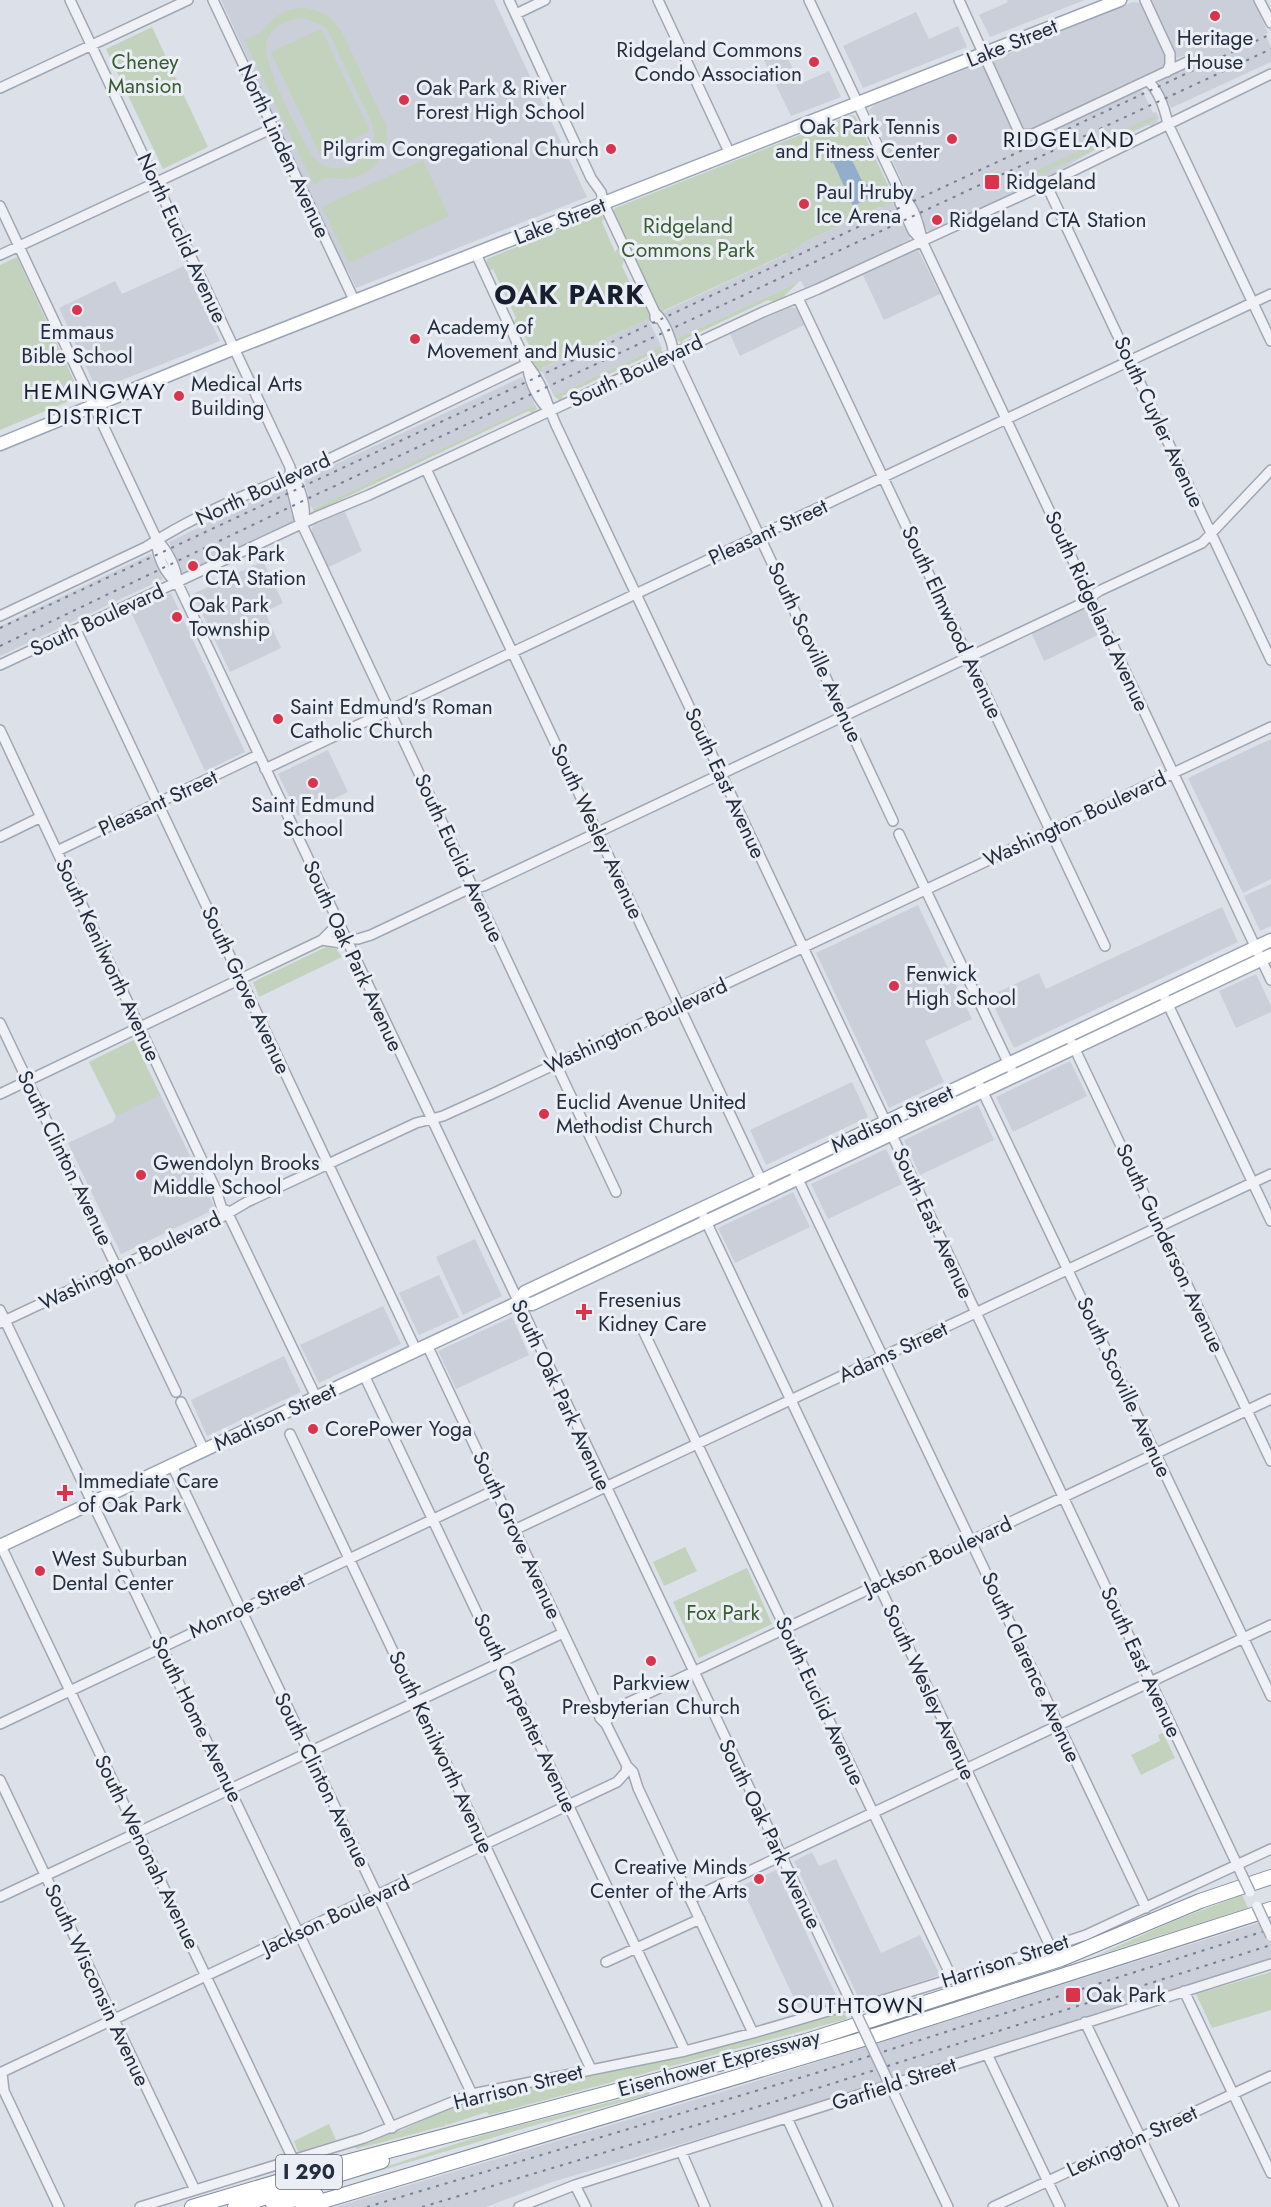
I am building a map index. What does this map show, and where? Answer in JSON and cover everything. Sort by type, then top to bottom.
[{"type":"highway","name":"Eisenhower Expressway","points":[[192,2207],[331,2166],[806,2041],[1061,1959],[1200,1901],[1271,1877]]},
{"type":"highway","name":"Eisenhower Expressway","points":[[303,2207],[880,2034],[1271,1909]]},
{"type":"highway","points":[[235,2207],[387,2159],[428,2140]]},
{"type":"highway","points":[[262,2207],[313,2196],[346,2194]]},
{"type":"main road","name":"Lake Street","points":[[0,444],[234,349],[859,104],[1114,1]]},
{"type":"main road","name":"Madison Street","points":[[517,1303],[532,1304],[1168,1005],[1263,954],[1271,940]]},
{"type":"main road","name":"Madison Street","points":[[0,1546],[517,1303],[525,1292],[977,1078],[1161,992],[1263,954]]},
{"type":"street","name":"North Euclid Avenue","points":[[70,0],[297,483],[305,515],[303,523]]},
{"type":"street","points":[[0,88],[188,0]]},
{"type":"street","name":"North Linden Avenue","points":[[213,0],[355,302]]},
{"type":"street","name":"South Scoville Avenue","points":[[509,0],[591,178],[601,192],[604,204],[655,313],[659,316],[672,344],[674,354],[893,821]]},
{"type":"street","points":[[516,14],[544,0]]},
{"type":"street","points":[[658,0],[730,154]]},
{"type":"street","name":"South Ridgeland Avenue","points":[[809,0],[902,197],[907,200],[920,227],[922,241],[1173,773],[1263,954],[1271,980]]},
{"type":"street","points":[[960,0],[1021,134],[1031,135],[1189,61]]},
{"type":"street","points":[[1145,0],[1170,54],[1167,72]]},
{"type":"street","points":[[1260,0],[1271,27]]},
{"type":"street","name":"South Boulevard","points":[[0,665],[303,523],[426,469],[922,241],[1271,74]]},
{"type":"street","points":[[1148,81],[1153,85],[1168,124],[1271,341]]},
{"type":"street","points":[[0,255],[273,128]]},
{"type":"street","name":"South Cuyler Avenue","points":[[1046,183],[1271,660]]},
{"type":"street","name":"South Oak Park Avenue","points":[[0,206],[157,540],[163,546],[177,575],[177,582],[517,1303],[948,2207]]},
{"type":"street","name":"South East Avenue","points":[[476,254],[527,364],[548,401],[550,411],[636,594],[1271,1936]]},
{"type":"street","name":"Pleasant Street","points":[[265,769],[1271,294]]},
{"type":"street","name":"South Elmwood Avenue","points":[[798,298],[1105,946]]},
{"type":"street","name":"North Boulevard","points":[[0,616],[146,547],[167,533],[527,364]]},
{"type":"street","name":"South Wesley Avenue","points":[[426,469],[767,1193]]},
{"type":"street","points":[[322,940],[347,944],[371,935],[464,891],[474,889],[597,833],[1081,604],[1099,591],[1202,543],[1271,471]]},
{"type":"street","name":"South Euclid Avenue","points":[[303,523],[616,1192]]},
{"type":"street","name":"South Grove Avenue","points":[[76,630],[328,1164],[495,1490],[596,1702],[600,1718],[607,1721],[627,1769],[633,1772],[638,1788],[753,2033]]},
{"type":"street","name":"Washington Boulevard","points":[[2,1322],[118,1268],[247,1202],[328,1164],[416,1123],[444,1116],[557,1064],[1271,727]]},
{"type":"street","name":"South Kenilworth Avenue","points":[[0,729],[216,1190],[228,1206],[227,1212],[316,1397]]},
{"type":"street","name":"Pleasant Street","points":[[57,851],[258,755]]},
{"type":"street","points":[[0,837],[41,817]]},
{"type":"street","points":[[899,834],[1015,1077]]},
{"type":"street","points":[[0,1094],[322,940],[338,924]]},
{"type":"street","points":[[1161,992],[1271,1221]]},
{"type":"street","name":"South Clinton Avenue","points":[[0,1023],[176,1392]]},
{"type":"street","name":"South Gunderson Avenue","points":[[1069,1035],[1271,1461]]},
{"type":"street","name":"South Scoville Avenue","points":[[977,1078],[1271,1696]]},
{"type":"street","name":"South Clarence Avenue","points":[[792,1166],[1146,1908]]},
{"type":"street","name":"Adams Street","points":[[514,1530],[1271,1174]]},
{"type":"street","name":"South Wesley Avenue","points":[[700,1209],[1051,1947]]},
{"type":"street","name":"South Home Avenue","points":[[0,1310],[2,1322],[93,1502],[392,2128]]},
{"type":"street","name":"South Euclid Avenue","points":[[641,1326],[952,1978]]},
{"type":"street","name":"South Carpenter Avenue","points":[[364,1375],[685,2051]]},
{"type":"street","name":"Jackson Boulevard","points":[[607,1721],[617,1708],[1271,1399]]},
{"type":"street","points":[[181,1402],[204,1450]]},
{"type":"street","name":"South Kenilworth Avenue","points":[[290,1434],[591,2069]]},
{"type":"street","name":"South Clinton Avenue","points":[[172,1465],[472,2094]]},
{"type":"street","name":"Monroe Street","points":[[0,1724],[495,1490]]},
{"type":"street","name":"South Wenonah Avenue","points":[[0,1546],[293,2159]]},
{"type":"street","points":[[690,1899],[1271,1625]]},
{"type":"street","points":[[0,1898],[563,1633]]},
{"type":"street","name":"Jackson Boulevard","points":[[1,2071],[37,2057],[41,2053],[568,1805],[621,1779],[627,1769]]},
{"type":"street","name":"South Wisconsin Avenue","points":[[0,1779],[195,2190]]},
{"type":"street","name":"Harrison Street","points":[[140,2207],[351,2143],[472,2094],[685,2051],[842,2007],[855,2011],[864,2006],[1104,1928],[1271,1849]]},
{"type":"street","points":[[606,1962],[700,1919]]},
{"type":"street","name":"Garfield Street","points":[[519,2207],[576,2185],[889,2083],[1271,1964]]},
{"type":"street","points":[[1184,1991],[1271,2173]]},
{"type":"street","points":[[1085,2022],[1174,2207]]},
{"type":"street","points":[[987,2054],[1060,2207]]},
{"type":"street","points":[[1,2071],[4,2091],[59,2207]]},
{"type":"street","name":"Lexington Street","points":[[993,2207],[1271,2076]]},
{"type":"street","points":[[787,2118],[828,2207]]},
{"type":"street","points":[[681,2151],[705,2207]]},
{"type":"street","points":[[576,2185],[586,2207]]},
{"type":"shaded area","name":"Oak Park & River Forest High School","points":[[221,0],[494,0],[587,197],[356,288],[348,271],[343,267]]},
{"type":"shaded area","points":[[1007,0],[1085,0],[990,37],[979,15],[1008,2]]},
{"type":"shaded area","points":[[1150,0],[1253,0],[1268,33],[1265,34],[1271,47],[1271,62],[1171,108],[1158,81],[1192,64],[1187,55],[1176,58]]},
{"type":"shaded area","points":[[1133,2],[1140,3],[1165,53],[1164,67],[1029,131],[1021,127],[994,71],[994,59]]},
{"type":"shaded area","points":[[916,12],[929,39],[958,26],[967,47],[863,88],[843,46]]},
{"type":"shaded area","points":[[784,50],[800,84],[829,71],[841,97],[791,116],[764,60]]},
{"type":"shaded area","points":[[985,63],[1024,139],[1030,140],[1141,88],[1153,113],[1156,112],[1159,118],[1151,126],[1148,125],[1100,147],[1032,186],[928,231],[922,226],[921,222],[924,220],[913,199],[911,200],[869,111],[874,105]]},
{"type":"shaded area","points":[[893,203],[905,229],[908,228],[911,235],[909,240],[898,248],[806,290],[801,281],[676,339],[663,312],[789,253],[790,255],[791,251],[800,244]]},
{"type":"shaded area","points":[[918,250],[940,294],[884,320],[863,275]]},
{"type":"shaded area","points":[[184,266],[220,341],[97,390],[59,308],[115,281],[122,294]]},
{"type":"shaded area","points":[[790,307],[796,308],[806,324],[740,356],[730,334]]},
{"type":"shaded area","points":[[648,319],[661,346],[554,396],[541,369]]},
{"type":"shaded area","points":[[522,377],[535,405],[313,509],[311,507],[304,479]]},
{"type":"shaded area","points":[[285,488],[292,516],[295,515],[293,523],[204,563],[201,567],[186,574],[179,571],[181,568],[169,542],[274,491]]},
{"type":"shaded area","points":[[345,512],[362,551],[327,568],[312,536],[312,528],[314,524]]},
{"type":"shaded area","points":[[151,554],[163,579],[0,656],[0,626]]},
{"type":"shaded area","points":[[263,561],[283,603],[265,612],[281,648],[230,672],[193,594]]},
{"type":"shaded area","points":[[171,593],[245,752],[205,771],[131,612]]},
{"type":"shaded area","points":[[1084,607],[1088,610],[1100,634],[1044,661],[1031,632]]},
{"type":"shaded area","points":[[1271,739],[1271,879],[1243,893],[1188,778]]},
{"type":"shaded area","name":"Saint Edmund School","points":[[328,750],[348,792],[298,816],[278,774]]},
{"type":"shaded area","points":[[1271,884],[1271,926],[1260,931],[1244,896]]},
{"type":"shaded area","name":"Fenwick High School","points":[[918,905],[972,1019],[925,1041],[944,1082],[889,1108],[816,953]]},
{"type":"shaded area","points":[[1222,907],[1238,942],[1014,1048],[989,996],[1039,973],[1046,989]]},
{"type":"shaded area","points":[[1256,974],[1271,1006],[1271,1012],[1236,1028],[1219,991]]},
{"type":"shaded area","name":"Gwendolyn Brooks Middle School","points":[[134,1040],[214,1206],[211,1211],[121,1254],[68,1143],[113,1122],[116,1116],[89,1062]]},
{"type":"shaded area","points":[[1070,1061],[1087,1096],[1013,1132],[996,1097]]},
{"type":"shaded area","points":[[852,1082],[868,1117],[766,1165],[750,1130]]},
{"type":"shaded area","points":[[978,1105],[994,1140],[920,1175],[904,1140]]},
{"type":"shaded area","points":[[886,1149],[902,1184],[828,1219],[811,1184]]},
{"type":"shaded area","points":[[793,1192],[810,1227],[735,1263],[718,1228]]},
{"type":"shaded area","points":[[475,1239],[502,1296],[463,1315],[436,1257]]},
{"type":"shaded area","points":[[439,1275],[459,1317],[419,1335],[399,1293]]},
{"type":"shaded area","points":[[383,1306],[401,1344],[319,1383],[300,1345]]},
{"type":"shaded area","points":[[512,1317],[529,1355],[456,1389],[438,1351]]},
{"type":"shaded area","points":[[284,1356],[301,1392],[207,1436],[191,1400]]},
{"type":"shaded area","points":[[812,1852],[819,1866],[836,1859],[881,1953],[920,1935],[940,1975],[860,2001],[794,1861]]},
{"type":"shaded area","points":[[776,1870],[838,1999],[801,2013],[741,1886]]},
{"type":"shaded area","points":[[1271,1919],[1271,1959],[813,2105],[552,2182],[486,2207],[335,2207],[728,2090]]},
{"type":"green space","points":[[305,8],[328,16],[342,32],[387,128],[387,138],[382,155],[372,168],[356,176],[344,179],[327,178],[314,185],[245,40],[257,35],[281,14]],"holes":[[[302,18],[322,25],[329,32],[369,116],[374,134],[374,140],[367,155],[353,165],[341,168],[327,166],[311,154],[282,98],[266,53],[266,43],[271,33],[291,20]]]},
{"type":"green space","name":"Cheney Mansion","points":[[152,27],[208,147],[163,169],[106,49]]},
{"type":"green space","points":[[321,29],[370,131],[320,155],[271,52]]},
{"type":"green space","name":"Ridgeland Commons Park","points":[[851,115],[855,116],[898,206],[895,207],[893,203],[880,207],[800,244],[801,246],[791,251],[790,256],[788,253],[663,311],[662,315],[613,212],[615,208]]},
{"type":"green space","points":[[1154,116],[1156,119],[1051,169],[1048,173],[1027,175]]},
{"type":"green space","points":[[423,160],[449,216],[349,263],[322,207]]},
{"type":"green space","name":"Ridgeland Commons Park","points":[[599,213],[604,218],[602,222],[615,252],[618,248],[624,260],[622,266],[638,300],[642,298],[652,320],[648,319],[542,368],[539,372],[526,351],[529,345],[519,325],[516,328],[513,323],[516,318],[510,305],[507,309],[504,303],[507,299],[493,269],[489,271],[486,264],[487,259]]},
{"type":"green space","points":[[17,257],[81,396],[0,430],[0,265]]},
{"type":"green space","points":[[799,282],[785,295],[785,298],[775,302],[768,300],[685,339],[681,343],[676,339]]},
{"type":"green space","points":[[661,346],[662,352],[652,354],[562,396],[563,398],[559,400],[554,396]]},
{"type":"green space","points":[[535,405],[537,409],[532,413],[528,411],[313,513],[313,509]]},
{"type":"green space","points":[[326,947],[336,949],[342,957],[259,997],[253,982]]},
{"type":"green space","points":[[134,1040],[160,1095],[116,1116],[89,1062]]},
{"type":"green space","points":[[685,1547],[697,1571],[664,1586],[653,1562]]},
{"type":"green space","name":"Fox Park","points":[[747,1568],[772,1624],[699,1658],[673,1602]]},
{"type":"green space","points":[[1163,1733],[1175,1758],[1141,1775],[1131,1755],[1160,1741],[1158,1735]]},
{"type":"green space","points":[[1242,1895],[1248,1908],[1098,1955],[1176,1920]]},
{"type":"green space","points":[[1271,1972],[1271,2010],[1212,2028],[1196,1994]]},
{"type":"green space","points":[[844,2013],[847,2019],[489,2115],[487,2112],[447,2125],[446,2123],[445,2126],[356,2149],[355,2147],[150,2207],[399,2130],[400,2131],[458,2104],[500,2092],[737,2042]]},
{"type":"green space","points":[[649,2092],[649,2095],[532,2126],[321,2188],[486,2134]]},
{"type":"green space","points":[[329,2124],[336,2140],[298,2152],[294,2141]]},
{"type":"water","points":[[848,152],[864,185],[870,183],[876,195],[853,206],[833,162],[830,161]]},
{"type":"railway","points":[[0,628],[1271,34]]},
{"type":"railway","points":[[0,646],[309,498],[1271,49]]},
{"type":"railway","points":[[367,2207],[816,2073],[1271,1929]]},
{"type":"railway","points":[[422,2207],[780,2100],[1271,1945]]},
{"type":"place","name":"Heritage House","points":[[1215,16]]},
{"type":"place","name":"Ridgeland Commons Condo Association","points":[[814,62]]},
{"type":"place","name":"Oak Park & River Forest High School","points":[[404,100]]},
{"type":"place","name":"Oak Park Tennis and Fitness Center","points":[[952,139]]},
{"type":"place","name":"Pilgrim Congregational Church","points":[[611,149]]},
{"type":"place","name":"Ridgeland","points":[[992,182]]},
{"type":"place","name":"Paul Hruby Ice Arena","points":[[804,204]]},
{"type":"place","name":"Ridgeland CTA Station","points":[[937,220]]},
{"type":"place","name":"Emmaus Bible School","points":[[77,310]]},
{"type":"place","name":"Academy of Movement and Music","points":[[415,339]]},
{"type":"place","name":"Medical Arts Building","points":[[179,396]]},
{"type":"place","name":"Oak Park CTA Station","points":[[193,566]]},
{"type":"place","name":"Oak Park Township","points":[[177,617]]},
{"type":"place","name":"Saint Edmund's Roman Catholic Church","points":[[278,719]]},
{"type":"place","name":"Saint Edmund School","points":[[313,783]]},
{"type":"place","name":"Fenwick High School","points":[[894,986]]},
{"type":"place","name":"Euclid Avenue United Methodist Church","points":[[544,1114]]},
{"type":"place","name":"Gwendolyn Brooks Middle School","points":[[141,1175]]},
{"type":"place","name":"Fresenius Kidney Care","points":[[584,1312]]},
{"type":"place","name":"CorePower Yoga","points":[[313,1429]]},
{"type":"place","name":"Immediate Care of Oak Park","points":[[65,1493]]},
{"type":"place","name":"West Suburban Dental Center","points":[[40,1571]]},
{"type":"place","name":"Parkview Presbyterian Church","points":[[651,1661]]},
{"type":"place","name":"Creative Minds Center of the Arts","points":[[759,1879]]},
{"type":"place","name":"Oak Park","points":[[1073,1995]]},
{"type":"district","name":"RIDGELAND","points":[[1069,139]]},
{"type":"district","name":"OAK PARK","points":[[570,294]]},
{"type":"district","name":"HEMINGWAY DISTRICT","points":[[95,404]]},
{"type":"district","name":"SOUTHTOWN","points":[[851,2005]]}]
